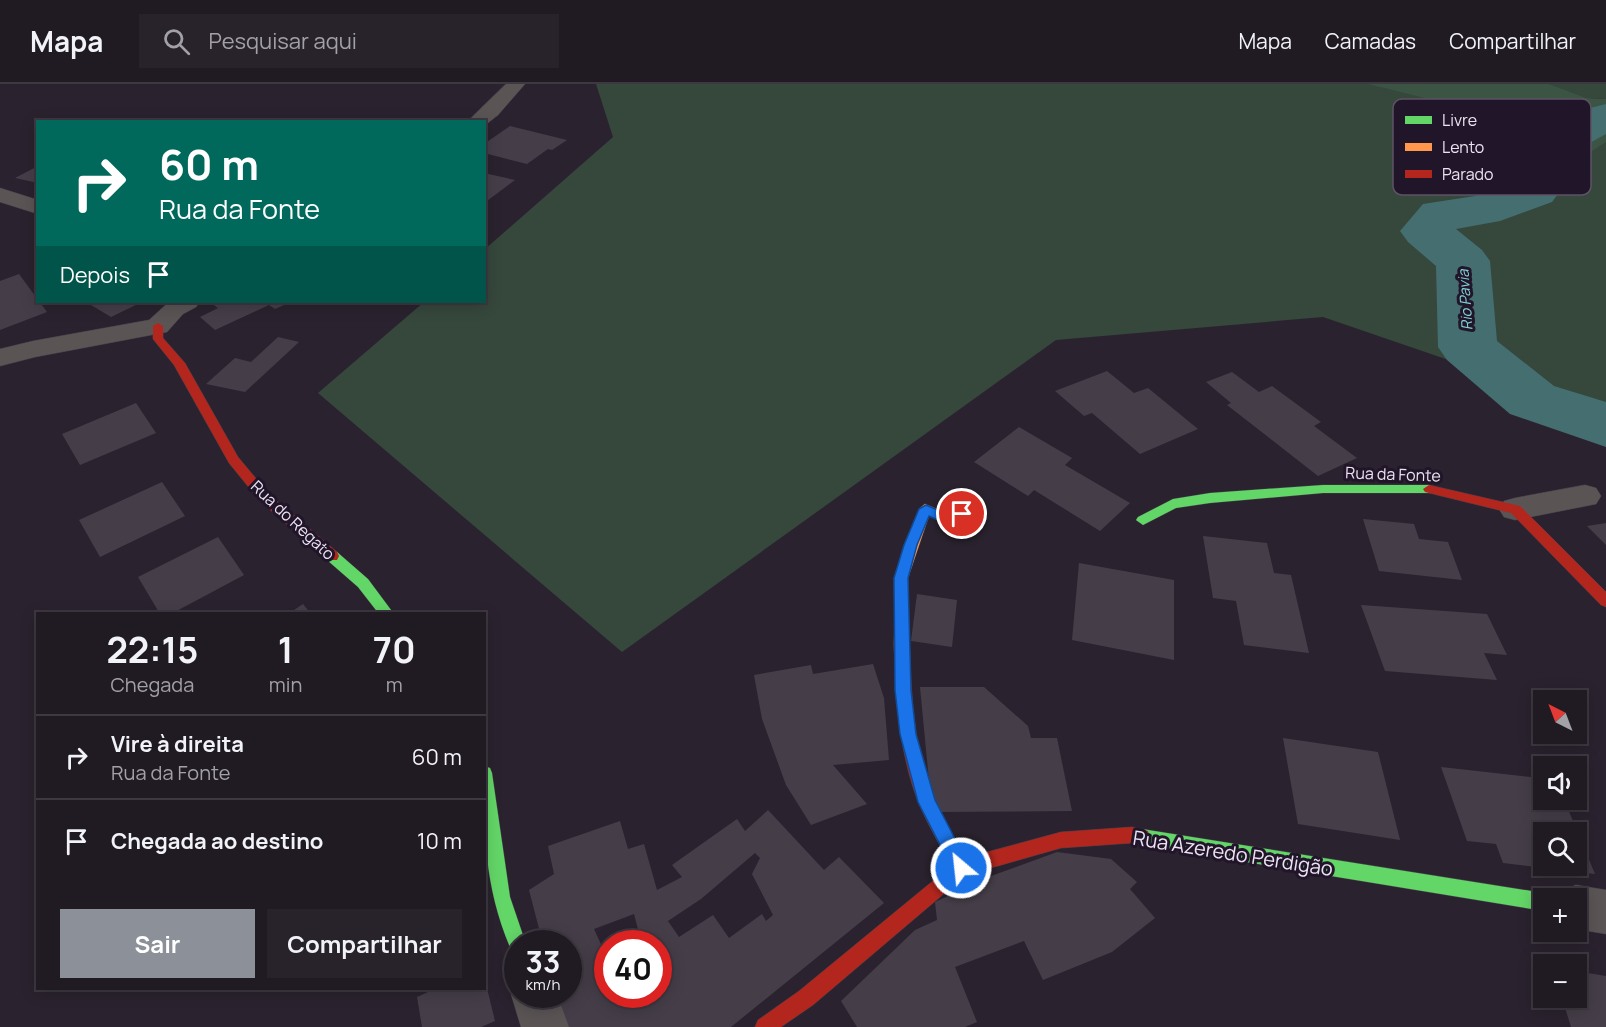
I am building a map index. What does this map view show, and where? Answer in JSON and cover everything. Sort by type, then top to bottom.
[{"type":"street","points":[[480,120],[516,84]]},
{"type":"street","points":[[0,195],[36,206]]},
{"type":"street","points":[[0,358],[33,349],[158,326],[174,309],[185,303]]},
{"type":"street","name":"Rua do Regato","points":[[158,326],[158,339],[179,363],[233,460],[264,497],[363,583],[385,612]]},
{"type":"street","name":"Rua da Fonte","points":[[1143,520],[1173,504],[1323,489],[1435,489],[1515,508]]},
{"type":"street","points":[[1515,508],[1585,496]]},
{"type":"street","points":[[1515,508],[1606,601]]},
{"type":"street","points":[[961,868],[927,802],[908,734],[903,690],[901,578],[910,545],[926,509],[945,518],[953,519],[962,514]]},
{"type":"street","points":[[486,788],[501,897],[512,930]]},
{"type":"street","name":"Rua Azeredo Perdigão","points":[[765,1027],[806,998],[961,868],[1061,840],[1132,836],[1533,900]]},
{"type":"street","points":[[1587,909],[1606,912]]},
{"type":"street","points":[[539,1008],[545,1027]]},
{"type":"green space","points":[[596,84],[1606,84],[1606,99],[1393,99],[1393,195],[1591,195],[1591,100],[1606,108],[1606,414],[1323,317],[1056,340],[622,652],[318,393],[423,303],[486,303],[486,248],[613,137]]},
{"type":"green space","points":[[1368,84],[1549,84],[1586,98],[1606,99],[1606,142],[1591,152],[1591,99],[1427,99]]},
{"type":"building","points":[[510,126],[567,140],[552,150],[548,149],[527,164],[486,154],[486,143]]},
{"type":"building","points":[[36,167],[36,183],[15,178]]},
{"type":"building","points":[[486,173],[515,180],[487,201]]},
{"type":"building","points":[[19,274],[36,297],[36,303],[40,303],[47,312],[0,330],[0,281]]},
{"type":"building","points":[[88,303],[140,303],[111,317]]},
{"type":"building","points":[[211,303],[289,303],[275,309],[269,305],[215,330],[200,317],[218,308]]},
{"type":"building","points":[[278,337],[299,342],[245,392],[206,384],[235,358],[251,362]]},
{"type":"building","points":[[1107,371],[1134,393],[1148,388],[1198,429],[1140,454],[1092,413],[1084,416],[1055,391]]},
{"type":"building","points":[[1232,372],[1259,392],[1272,386],[1321,422],[1314,426],[1357,458],[1318,476],[1227,405],[1231,403],[1206,382]]},
{"type":"building","points":[[136,403],[156,433],[80,465],[62,434]]},
{"type":"building","points":[[1019,427],[1072,458],[1065,465],[1130,503],[1100,531],[1034,490],[1028,496],[974,462]]},
{"type":"building","points":[[162,482],[185,516],[100,557],[79,520]]},
{"type":"building","points":[[1363,519],[1414,524],[1419,539],[1448,542],[1462,580],[1379,571]]},
{"type":"building","points":[[1606,523],[1606,545],[1587,526]]},
{"type":"building","points":[[1203,536],[1267,543],[1274,573],[1291,575],[1309,653],[1244,645],[1236,601],[1213,598]]},
{"type":"building","points":[[218,537],[244,575],[175,612],[159,612],[138,577]]},
{"type":"building","points":[[1079,563],[1174,580],[1174,660],[1072,640]]},
{"type":"building","points":[[917,594],[957,600],[952,647],[911,641]]},
{"type":"building","points":[[303,604],[309,612],[291,612]]},
{"type":"building","points":[[1361,605],[1487,614],[1507,655],[1484,653],[1497,680],[1385,671]]},
{"type":"building","points":[[873,664],[884,698],[889,760],[833,765],[867,804],[811,825],[786,785],[762,719],[754,675],[811,665],[813,674]]},
{"type":"building","points":[[920,687],[984,687],[1028,726],[1031,738],[1057,738],[1072,811],[932,812]]},
{"type":"building","points":[[1283,738],[1378,752],[1400,840],[1298,824]]},
{"type":"building","points":[[1441,767],[1533,777],[1533,810],[1568,810],[1573,822],[1533,822],[1533,867],[1503,863],[1496,844],[1467,841]]},
{"type":"building","points":[[768,810],[824,870],[839,857],[884,903],[731,1027],[557,1027],[549,1008],[582,1008],[582,930],[539,930],[529,890],[554,874],[548,846],[620,821],[628,849],[644,844],[657,890],[682,877],[672,865],[737,819],[745,831]],"holes":[[[755,853],[760,858],[752,874],[773,915],[766,921],[762,914],[729,938],[713,915],[679,937],[668,921],[701,899]]]},
{"type":"building","points":[[1057,852],[1111,859],[1137,882],[1130,889],[1155,918],[1112,952],[1043,980],[1024,941],[955,967],[977,1022],[965,1027],[857,1027],[841,1001],[915,930],[937,920],[935,902],[991,876]]},
{"type":"building","points":[[1587,855],[1595,874],[1587,873]]},
{"type":"building","points":[[1587,973],[1606,976],[1606,1027],[1571,1027],[1565,1008],[1587,1008]]},
{"type":"building","points":[[486,984],[495,1021],[481,1027],[422,1027],[417,997],[433,990],[486,990]]},
{"type":"waterway","name":"Rio Pavia","points":[[1591,124],[1606,117]]},
{"type":"waterway","name":"Rio Pavia","points":[[1526,195],[1482,210],[1441,215],[1426,231],[1463,261],[1468,347],[1532,400],[1606,425]]},
{"type":"traffic: fast","points":[[1143,520],[1173,504],[1210,498],[1323,489],[1429,489]]},
{"type":"traffic: fast","points":[[332,556],[363,583],[385,612]]},
{"type":"traffic: fast","points":[[486,788],[501,897],[512,930]]},
{"type":"traffic: fast","points":[[1142,837],[1533,900]]},
{"type":"traffic: slow","points":[[902,631],[901,578],[925,509],[943,517],[962,514]]},
{"type":"traffic: jam","points":[[158,326],[158,339],[179,363],[233,460],[264,497],[332,556]]},
{"type":"traffic: jam","points":[[1429,489],[1515,509],[1606,601]]},
{"type":"traffic: jam","points":[[902,631],[903,675],[914,761],[927,803],[961,868]]},
{"type":"traffic: jam","points":[[765,1027],[806,998],[961,868],[1061,840],[1132,835],[1142,837]]},
{"type":"route","points":[[961,868],[927,802],[908,734],[903,690],[901,578],[910,545],[926,509],[945,518],[953,519],[962,514]]}]
